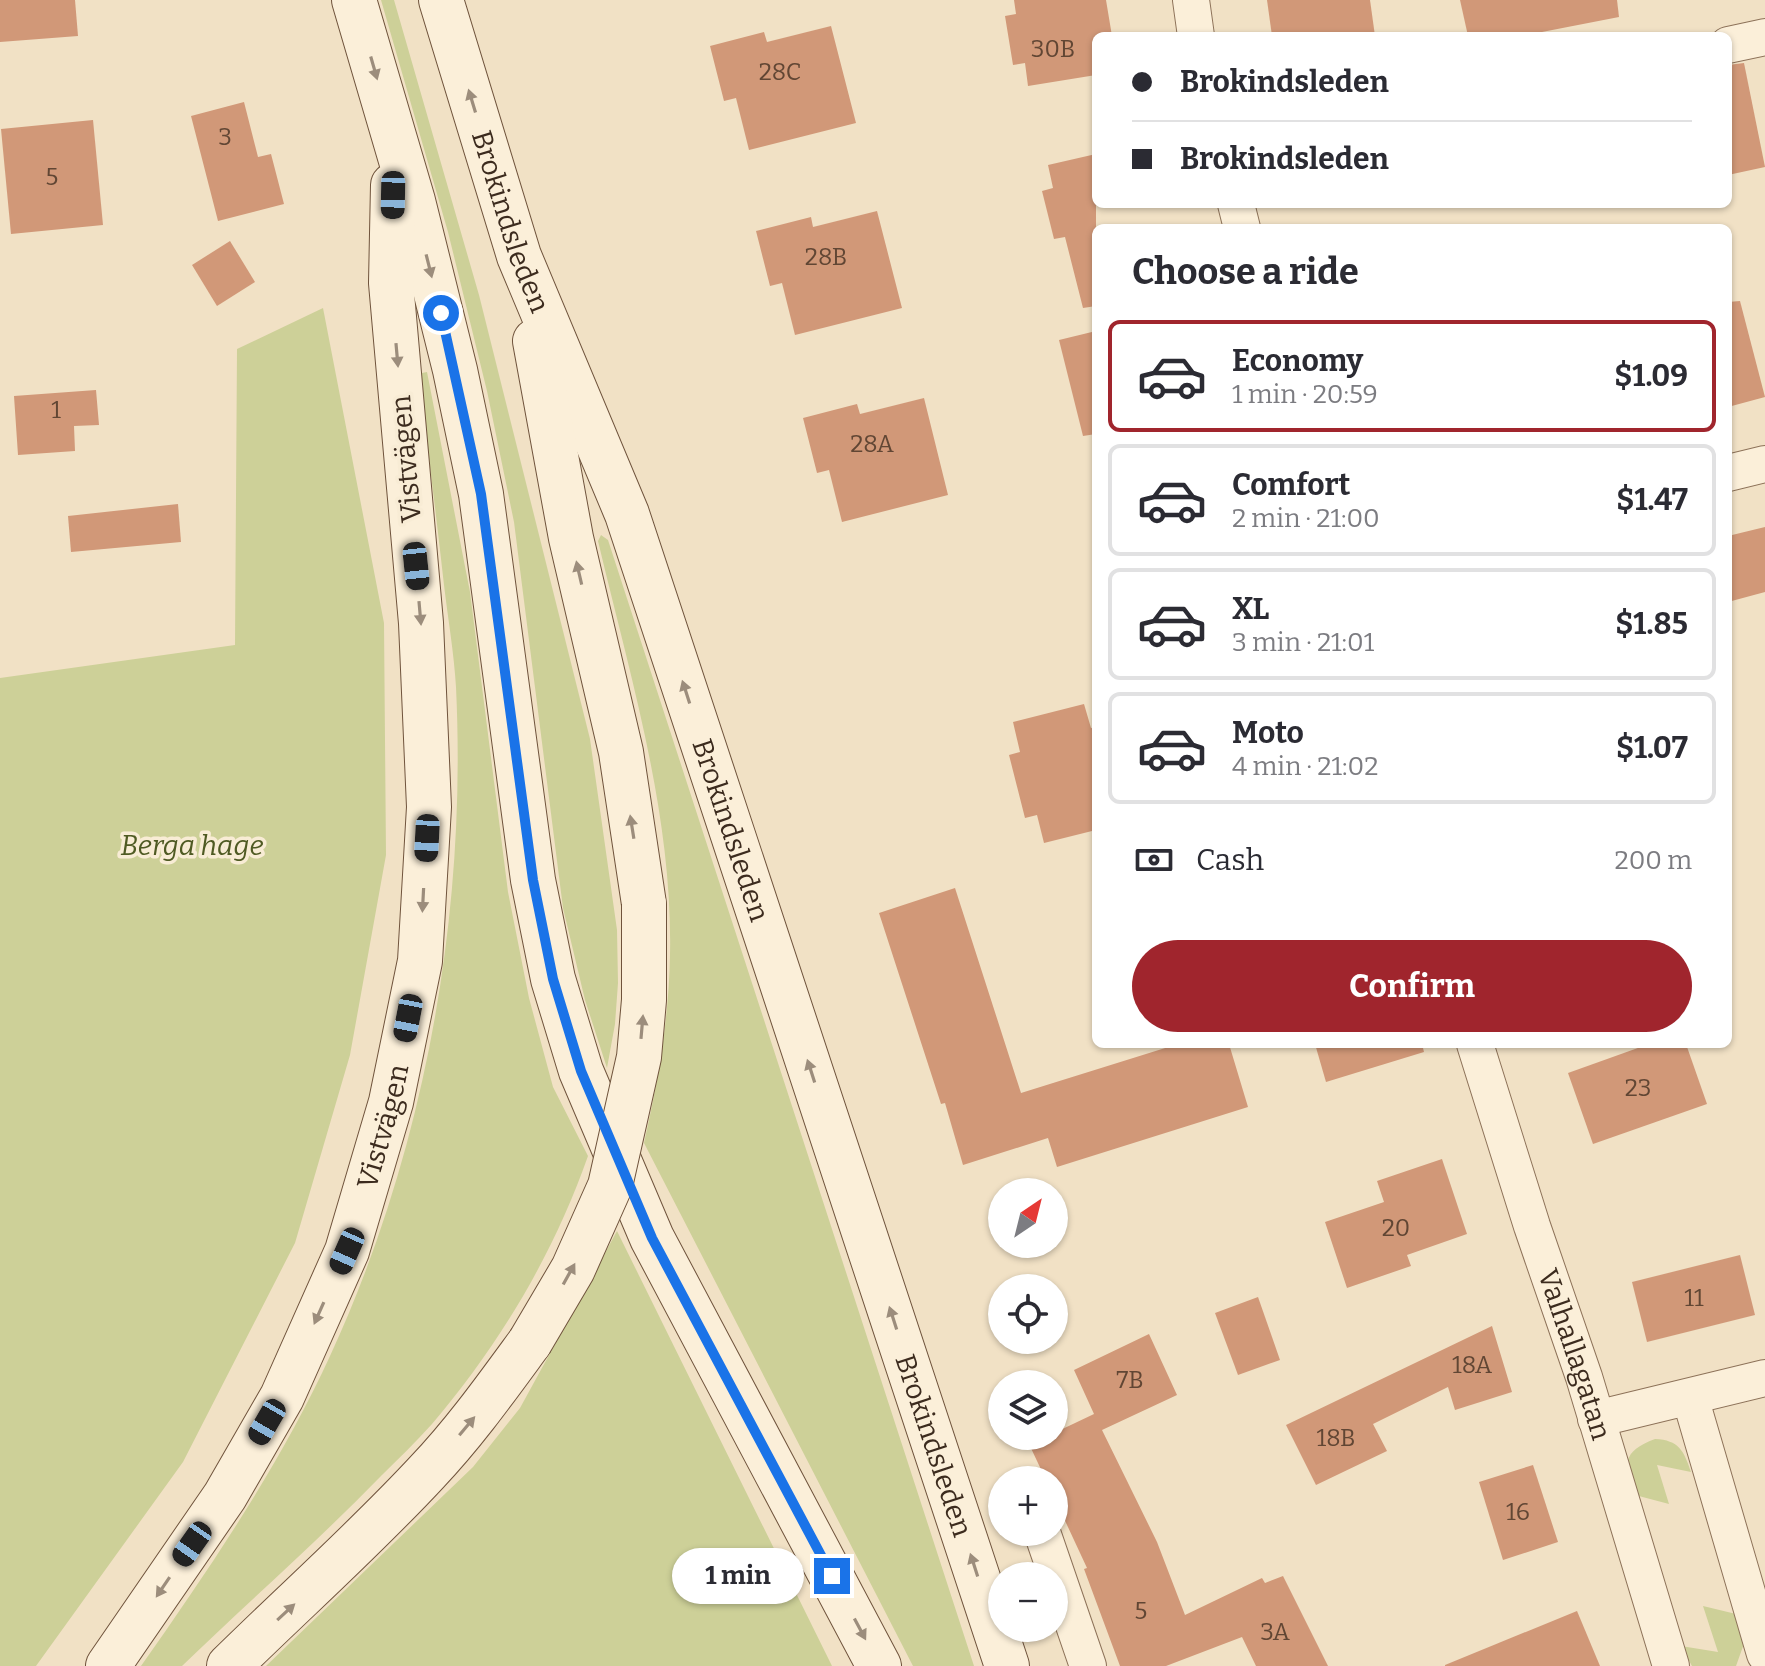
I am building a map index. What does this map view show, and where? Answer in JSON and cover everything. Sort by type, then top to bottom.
[{"type":"main road","points":[[354,0],[394,137],[455,370],[481,494],[533,880],[553,979],[581,1071],[652,1238],[879,1666]]},
{"type":"main road","name":"Brokindsleden","points":[[441,0],[519,256],[627,514],[1007,1666]]},
{"type":"main road","name":"Vistvägen","points":[[108,1666],[232,1484],[282,1397],[347,1251],[391,1102],[420,961],[429,807],[421,623],[391,283],[394,137]]},
{"type":"main road","points":[[229,1666],[329,1572],[428,1471],[475,1417],[530,1342],[573,1269],[610,1186],[639,1057],[644,1000],[644,904],[621,752],[571,538],[519,256]]},
{"type":"street","points":[[1191,0],[1195,32]]},
{"type":"street","points":[[1732,44],[1765,37]]},
{"type":"street","points":[[1732,472],[1765,464]]},
{"type":"street","name":"Valhallagatan","points":[[1476,1048],[1596,1419],[1671,1666]]},
{"type":"street","points":[[1596,1419],[1765,1378]]},
{"type":"street","points":[[1690,1397],[1765,1654]]},
{"type":"street","points":[[1047,1546],[1088,1666]]},
{"type":"green space","points":[[381,0],[394,0],[479,295],[590,739],[617,930],[618,983],[607,1068],[585,1000],[563,908],[514,522],[487,391],[448,232]]},
{"type":"green space","name":"Berga hage","points":[[323,308],[384,623],[386,855],[350,1055],[295,1243],[183,1462],[36,1666],[0,1666],[0,678],[235,645],[237,349]]},
{"type":"green space","points":[[427,372],[470,592],[508,892],[529,998],[553,1087],[588,1156],[558,1228],[522,1297],[480,1362],[432,1424],[332,1525],[182,1666],[141,1666],[243,1515],[310,1397],[363,1277],[415,1114],[433,1029],[446,944],[458,772],[454,662],[417,374]]},
{"type":"green space","points":[[601,535],[608,540],[974,1666],[913,1666],[644,1143],[665,1026],[670,955],[669,903],[657,798],[636,694],[598,541]]},
{"type":"green space","points":[[617,1231],[832,1666],[266,1666],[473,1467],[520,1408]]},
{"type":"green space","points":[[1655,1439],[1675,1444],[1686,1458],[1691,1472],[1657,1465],[1669,1504],[1635,1495],[1628,1476],[1631,1454]]},
{"type":"green space","points":[[1703,1606],[1736,1614],[1746,1638],[1736,1666],[1692,1666],[1681,1646],[1718,1652]]},
{"type":"building","points":[[0,0],[75,0],[78,36],[0,42]]},
{"type":"building","points":[[1014,0],[1106,0],[1111,32],[1092,32],[1092,76],[1028,86],[1025,63],[1013,65],[1005,16],[1016,14]]},
{"type":"building","points":[[1267,0],[1370,0],[1374,32],[1271,32]]},
{"type":"building","points":[[1460,0],[1617,0],[1619,17],[1542,32],[1467,32]]},
{"type":"building","points":[[831,26],[856,123],[749,150],[736,98],[724,101],[710,46],[764,32],[767,42]]},
{"type":"building","points":[[1744,63],[1765,167],[1732,174],[1732,64]]},
{"type":"building","points":[[244,102],[258,157],[271,154],[284,204],[218,221],[191,116]]},
{"type":"building","points":[[93,120],[103,225],[11,234],[1,129]]},
{"type":"building","points":[[1092,155],[1092,208],[1096,208],[1096,224],[1092,224],[1092,307],[1083,308],[1065,237],[1054,239],[1042,191],[1053,188],[1048,165]]},
{"type":"building","points":[[877,211],[902,308],[795,335],[782,283],[770,286],[756,231],[811,217],[813,227]]},
{"type":"building","points":[[230,241],[255,282],[217,306],[192,265]]},
{"type":"building","points":[[1740,301],[1765,397],[1732,406],[1732,302]]},
{"type":"building","points":[[1092,332],[1092,435],[1083,436],[1059,340]]},
{"type":"building","points":[[96,390],[99,425],[74,426],[75,451],[18,455],[14,396]]},
{"type":"building","points":[[924,398],[948,495],[842,522],[829,470],[817,473],[803,418],[857,404],[860,414]]},
{"type":"building","points":[[178,504],[181,542],[71,552],[68,516]]},
{"type":"building","points":[[1765,527],[1765,592],[1732,601],[1732,535]]},
{"type":"building","points":[[1084,704],[1092,728],[1092,831],[1044,843],[1037,815],[1025,818],[1009,755],[1020,752],[1013,722]]},
{"type":"building","points":[[955,888],[1021,1093],[1165,1048],[1230,1048],[1248,1107],[1057,1167],[1048,1138],[963,1165],[945,1103],[941,1104],[879,913]]},
{"type":"building","points":[[1316,1048],[1423,1048],[1424,1052],[1326,1082]]},
{"type":"building","points":[[1638,1048],[1687,1048],[1707,1104],[1593,1144],[1568,1073]]},
{"type":"building","points":[[1442,1159],[1467,1234],[1407,1255],[1411,1266],[1347,1288],[1325,1222],[1384,1202],[1377,1181]]},
{"type":"building","points":[[1740,1255],[1755,1315],[1647,1342],[1632,1282]]},
{"type":"building","points":[[1258,1297],[1280,1360],[1238,1375],[1215,1313]]},
{"type":"building","points":[[1492,1326],[1512,1392],[1455,1410],[1448,1387],[1373,1424],[1387,1451],[1316,1485],[1286,1425]]},
{"type":"building","points":[[1149,1334],[1177,1395],[1102,1430],[1157,1542],[1185,1615],[1262,1578],[1265,1583],[1283,1576],[1328,1666],[1256,1666],[1242,1637],[1166,1666],[1120,1666],[1084,1569],[1087,1568],[1068,1527],[1068,1466],[1039,1466],[1032,1450],[1068,1450],[1068,1426],[1094,1414],[1074,1370]]},
{"type":"building","points":[[1533,1465],[1558,1542],[1503,1560],[1479,1482]]},
{"type":"building","points":[[1577,1611],[1600,1666],[1445,1666],[1445,1665]]},
{"type":"route","points":[[441,313],[481,494],[533,880],[553,979],[581,1071],[652,1238],[832,1576]]}]
